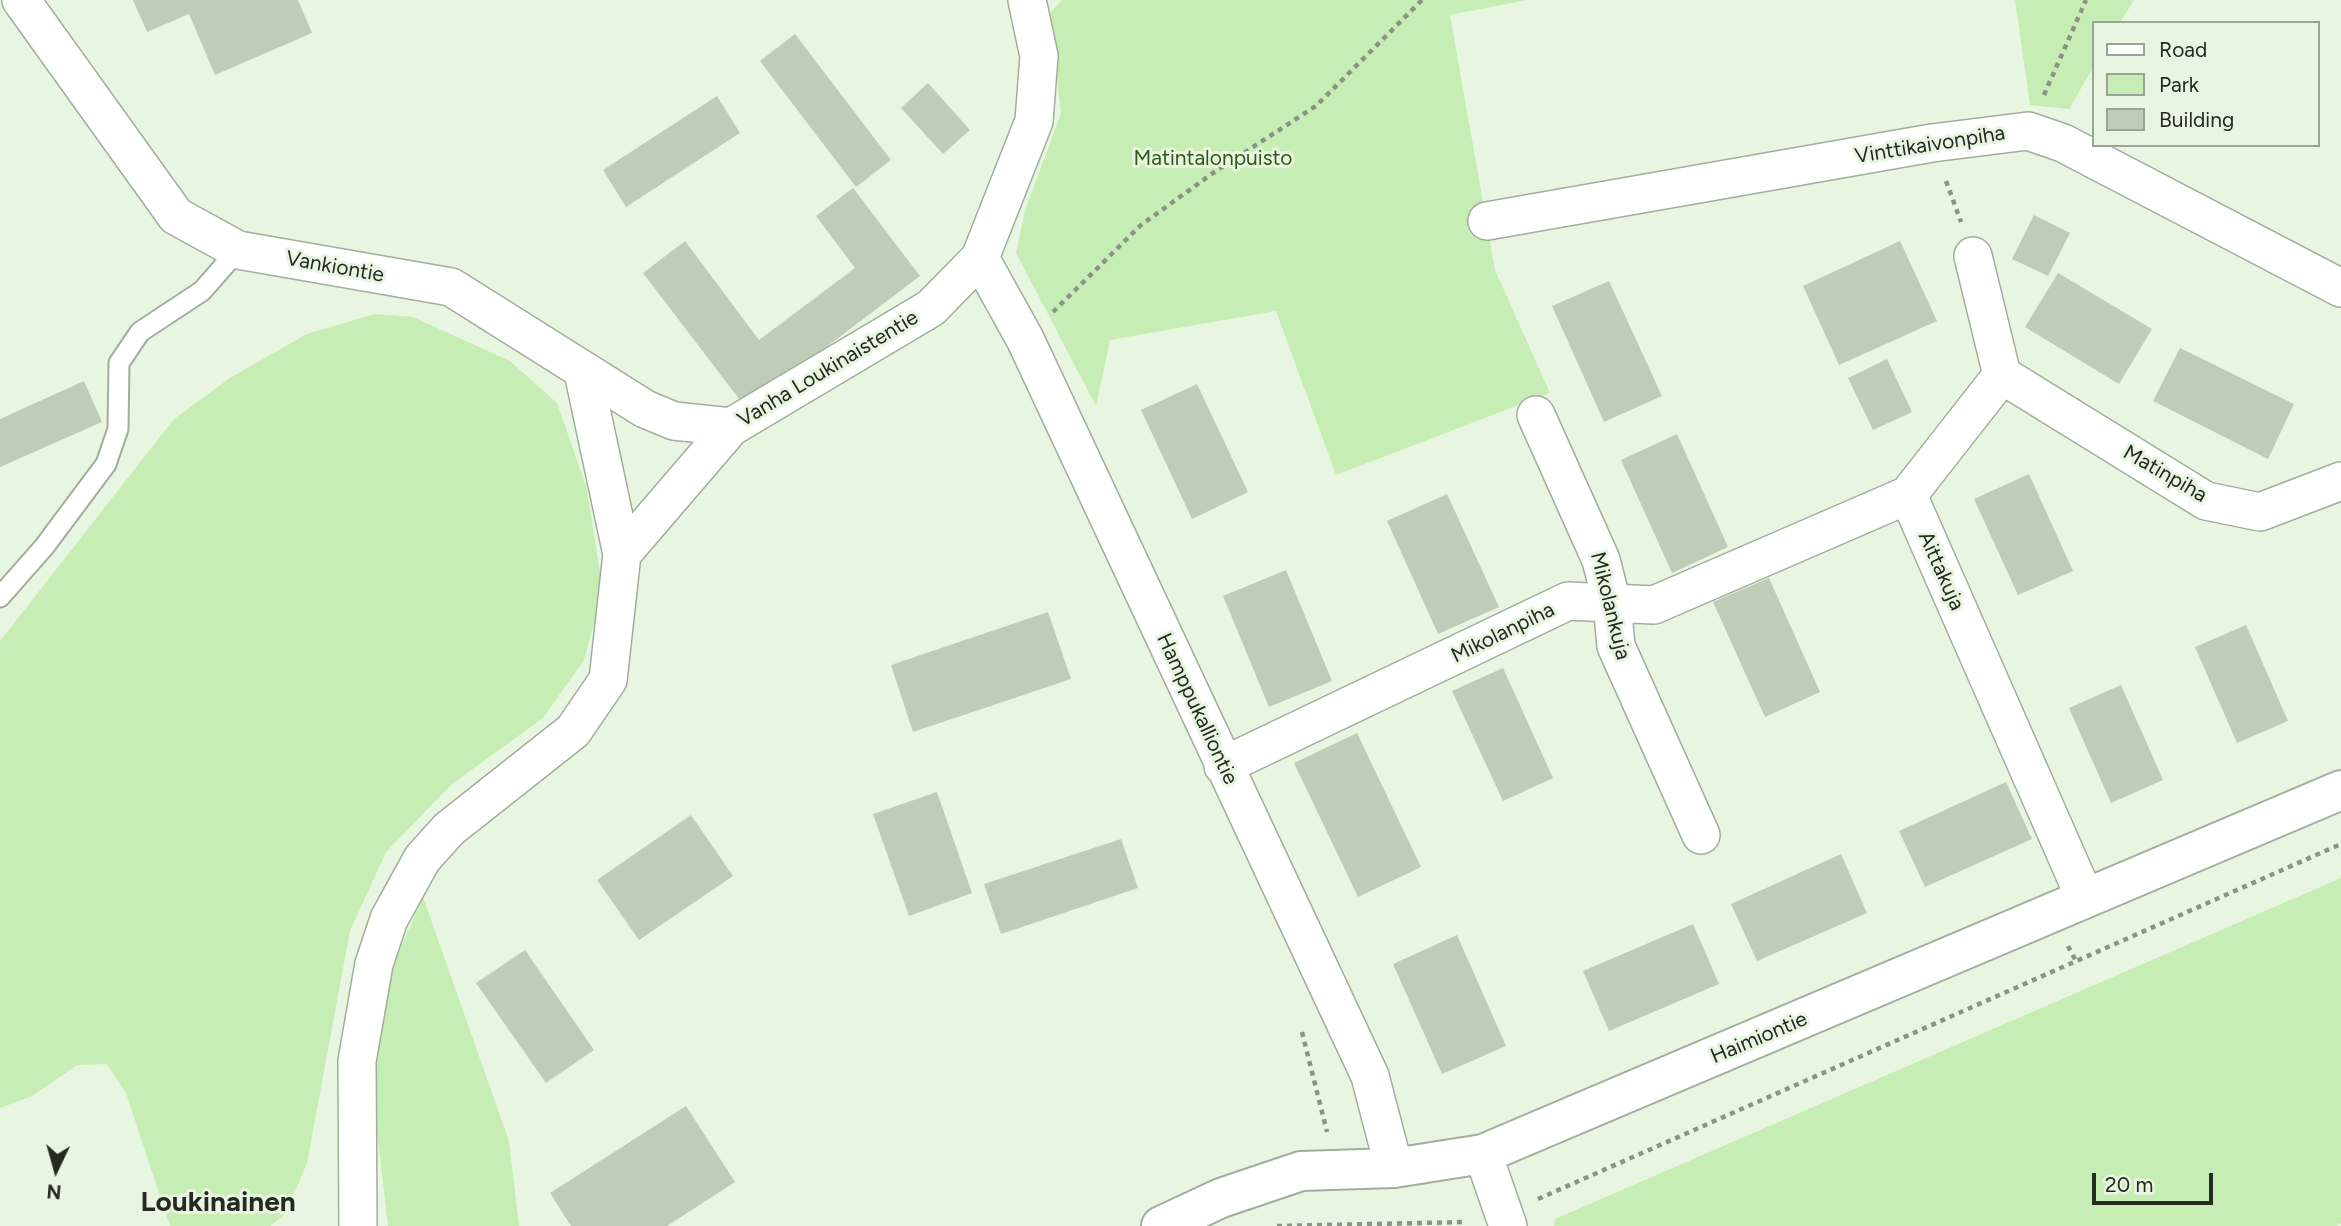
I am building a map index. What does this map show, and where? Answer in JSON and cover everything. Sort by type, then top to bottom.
[{"type":"street","name":"Vankiontie","points":[[21,0],[176,216],[237,250],[452,287],[645,409],[674,421],[731,427]]},
{"type":"street","name":"Vanha Loukinaistentie","points":[[622,554],[731,427],[931,308],[980,258],[1034,121],[1039,56],[1027,0]]},
{"type":"street","name":"Vinttikaivonpiha","points":[[1487,221],[1932,143],[2028,131],[2063,143],[2341,288]]},
{"type":"street","points":[[1908,495],[2001,375],[1973,256]]},
{"type":"street","name":"Hamppukalliontie","points":[[980,258],[1025,339],[1370,1076],[1394,1168]]},
{"type":"street","points":[[358,1226],[358,1061],[374,964],[390,919],[422,859],[449,829],[573,731],[608,680],[622,554],[583,372]]},
{"type":"street","name":"Matinpiha","points":[[2001,375],[2206,501],[2260,512],[2341,481]]},
{"type":"street","name":"Mikolankuja","points":[[1536,415],[1601,560],[1612,603],[1616,646],[1701,835]]},
{"type":"street","name":"Mikolanpiha","points":[[1223,766],[1569,601],[1654,605],[1908,495]]},
{"type":"street","name":"Aittakuja","points":[[1908,495],[2085,898]]},
{"type":"street","name":"Haimiontie","points":[[1161,1226],[1259,1184],[1301,1171],[1394,1168],[1483,1154],[2341,790]]},
{"type":"street","points":[[1483,1154],[1505,1220]]},
{"type":"lane","points":[[0,597],[44,547],[106,464],[118,429],[119,363],[126,352],[141,332],[202,291],[237,250]]},
{"type":"path","points":[[1025,339],[1141,225],[1213,173],[1316,106],[1422,0]]},
{"type":"path","points":[[2028,131],[2086,0]]},
{"type":"path","points":[[1932,143],[1973,256]]},
{"type":"path","points":[[1277,1226],[1284,1223],[1505,1220],[2341,845]]},
{"type":"path","points":[[1298,1021],[1326,1119],[1331,1168]]},
{"type":"green space","name":"Matintalonpuisto","points":[[1062,0],[1527,0],[1450,15],[1495,270],[1550,393],[1336,475],[1276,311],[1110,340],[1096,406],[1016,253],[1025,211],[1061,113],[1049,14]]},
{"type":"green space","points":[[2015,0],[2134,0],[2121,21],[2092,21],[2092,69],[2069,109],[2030,105]]},
{"type":"green space","points":[[375,314],[413,317],[510,361],[557,403],[586,486],[603,590],[584,660],[543,718],[452,784],[386,852],[350,931],[307,1163],[286,1213],[270,1226],[170,1226],[126,1093],[107,1064],[77,1065],[32,1096],[0,1108],[0,641],[174,419],[230,378],[307,334]]},
{"type":"green space","points":[[2341,878],[2341,1223],[2336,1226],[1554,1226],[1555,1219]]},
{"type":"green space","points":[[423,897],[509,1141],[519,1226],[388,1226],[373,1097],[384,986]]},
{"type":"building","points":[[133,0],[298,0],[312,33],[215,75],[189,14],[147,32]]},
{"type":"building","points":[[795,34],[891,160],[856,187],[760,61]]},
{"type":"building","points":[[928,83],[970,130],[943,154],[901,108]]},
{"type":"building","points":[[717,96],[740,133],[626,207],[603,170]]},
{"type":"building","points":[[853,188],[920,276],[746,408],[643,273],[685,241],[759,340],[855,268],[816,216]]},
{"type":"building","points":[[2034,215],[2070,233],[2048,276],[2012,259]]},
{"type":"building","points":[[1900,241],[1937,321],[1839,365],[1803,286]]},
{"type":"building","points":[[2058,273],[2152,329],[2119,384],[2025,327]]},
{"type":"building","points":[[1609,281],[1662,396],[1604,422],[1552,306]]},
{"type":"building","points":[[2180,348],[2294,404],[2268,459],[2153,401]]},
{"type":"building","points":[[1887,359],[1912,412],[1873,430],[1848,378]]},
{"type":"building","points":[[84,381],[102,422],[0,467],[0,419]]},
{"type":"building","points":[[1197,384],[1248,492],[1192,519],[1141,410]]},
{"type":"building","points":[[1677,434],[1728,547],[1672,573],[1621,460]]},
{"type":"building","points":[[2029,474],[2073,571],[2018,595],[1974,499]]},
{"type":"building","points":[[1447,494],[1499,607],[1438,634],[1387,521]]},
{"type":"building","points":[[1286,570],[1332,681],[1269,707],[1223,596]]},
{"type":"building","points":[[1769,578],[1820,692],[1765,717],[1713,602]]},
{"type":"building","points":[[1048,612],[1071,679],[913,732],[891,665]]},
{"type":"building","points":[[2246,625],[2288,721],[2237,743],[2195,647]]},
{"type":"building","points":[[1503,668],[1553,778],[1503,801],[1452,691]]},
{"type":"building","points":[[2121,685],[2163,780],[2111,803],[2069,708]]},
{"type":"building","points":[[1357,733],[1421,867],[1358,897],[1294,763]]},
{"type":"building","points":[[2006,782],[2032,839],[1925,887],[1899,831]]},
{"type":"building","points":[[937,792],[972,893],[909,916],[873,814]]},
{"type":"building","points":[[691,815],[733,876],[639,940],[597,880]]},
{"type":"building","points":[[1121,839],[1138,888],[1001,934],[984,884]]},
{"type":"building","points":[[1841,854],[1867,913],[1757,961],[1731,904]]},
{"type":"building","points":[[1693,924],[1719,984],[1609,1031],[1583,971]]},
{"type":"building","points":[[1457,935],[1506,1046],[1442,1074],[1393,964]]},
{"type":"building","points":[[525,950],[594,1050],[546,1083],[476,983]]},
{"type":"building","points":[[686,1106],[735,1182],[667,1226],[571,1226],[550,1193]]},
{"type":"district","name":"Loukinainen","points":[[218,1203]]}]
